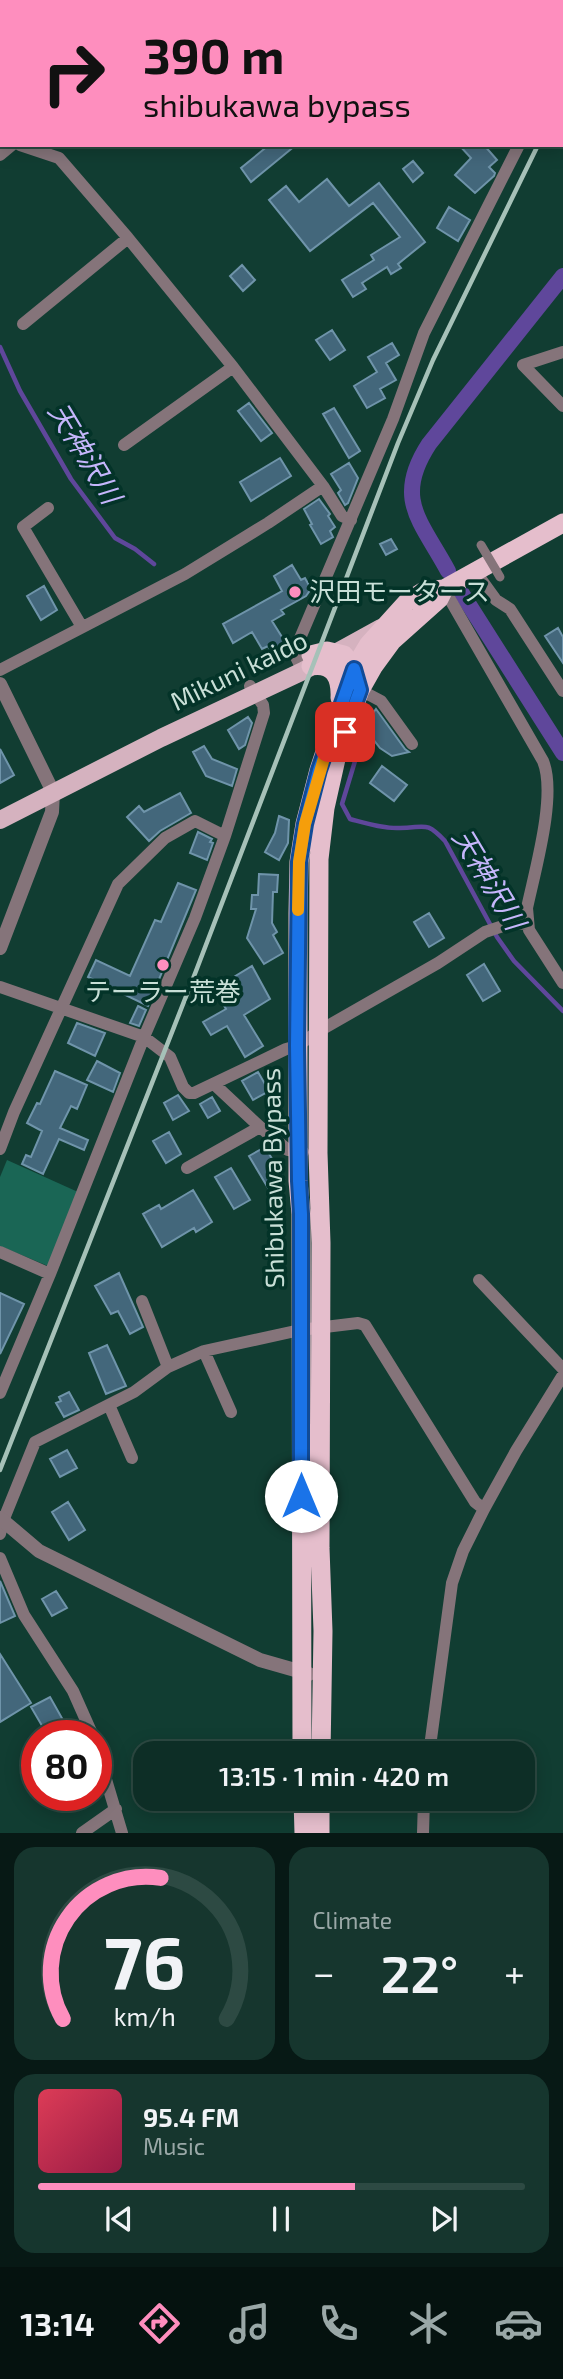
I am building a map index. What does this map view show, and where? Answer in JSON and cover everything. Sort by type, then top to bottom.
[{"type":"highway","points":[[389,623],[407,602],[424,591],[444,589],[563,523]]},
{"type":"highway","points":[[318,1031],[317,883],[321,833],[336,759],[360,690],[373,667],[392,641],[439,598],[444,589]]},
{"type":"highway","name":"Shibukawa Bypass","points":[[321,1741],[321,1243],[297,1046],[299,862],[305,824],[319,770],[354,669],[369,644],[389,623]]},
{"type":"highway","points":[[306,663],[327,651],[344,655],[354,669],[360,690]]},
{"type":"highway","points":[[306,663],[323,665],[335,672],[341,683],[339,709]]},
{"type":"highway","name":"Shibukawa Bypass","points":[[302,1741],[301,1214],[318,1031]]},
{"type":"highway","points":[[303,1811],[303,1833]]},
{"type":"highway","points":[[320,1811],[320,1833]]},
{"type":"main road","name":"Mikuni kaido","points":[[336,652],[444,589]]},
{"type":"main road","name":"Mikuni kaido","points":[[0,820],[53,792],[134,743],[253,690],[306,663],[407,602]]},
{"type":"street","points":[[26,147],[59,158],[233,367],[323,485],[342,516],[351,520]]},
{"type":"street","points":[[306,663],[295,652],[298,643],[393,419],[424,333],[518,147]]},
{"type":"street","points":[[23,324],[128,238]]},
{"type":"street","points":[[563,352],[523,365],[563,406]]},
{"type":"street","points":[[124,445],[233,367]]},
{"type":"street","points":[[0,670],[186,574],[323,485]]},
{"type":"street","points":[[48,508],[23,527],[82,627]]},
{"type":"street","points":[[481,545],[500,577]]},
{"type":"street","points":[[475,571],[496,600],[510,609],[563,691]]},
{"type":"street","points":[[444,589],[548,773],[548,800],[527,908],[527,924],[563,983]]},
{"type":"street","points":[[0,684],[53,792],[52,812],[0,948]]},
{"type":"street","points":[[0,1393],[195,918],[225,835],[264,713],[263,705],[253,690]]},
{"type":"street","points":[[360,690],[382,701],[412,744]]},
{"type":"street","points":[[548,800],[563,793]]},
{"type":"street","points":[[0,1149],[13,1112],[118,884],[165,838],[195,821],[225,835]]},
{"type":"street","points":[[0,987],[144,1037],[170,1057],[183,1087],[188,1093],[194,1093],[297,1046],[490,930],[512,923],[527,924]]},
{"type":"street","points":[[214,1084],[288,1150],[308,1152]]},
{"type":"street","points":[[187,1168],[260,1127]]},
{"type":"street","points":[[0,1252],[50,1274]]},
{"type":"street","points":[[479,1280],[563,1369]]},
{"type":"street","points":[[142,1301],[168,1367]]},
{"type":"street","points":[[321,1677],[260,1660],[39,1551],[1,1524],[35,1442],[134,1392],[168,1367],[204,1351],[300,1330],[358,1323],[365,1325],[475,1502],[484,1509]]},
{"type":"street","points":[[204,1351],[231,1412]]},
{"type":"street","points":[[431,1741],[452,1583],[463,1551],[516,1451],[563,1375]]},
{"type":"street","points":[[109,1405],[132,1458]]},
{"type":"street","points":[[0,1558],[24,1615],[73,1691],[86,1720]]},
{"type":"street","points":[[112,1796],[122,1833]]},
{"type":"street","points":[[82,1833],[116,1809]]},
{"type":"street","points":[[423,1833],[424,1811]]},
{"type":"green space","points":[[7,1160],[78,1192],[48,1266],[0,1246],[0,1177]]},
{"type":"building","points":[[267,147],[294,147],[251,182],[241,168]]},
{"type":"building","points":[[461,147],[486,147],[497,160],[489,167],[495,173],[494,176],[475,193],[455,175],[471,158]]},
{"type":"building","points":[[413,161],[423,173],[413,182],[403,169]]},
{"type":"building","points":[[327,179],[349,206],[379,183],[425,242],[398,264],[401,268],[391,274],[387,267],[362,283],[366,289],[353,297],[342,280],[374,260],[371,255],[400,237],[373,203],[310,251],[269,200],[286,186],[299,202]]},
{"type":"building","points":[[449,207],[470,220],[458,241],[437,228]]},
{"type":"building","points":[[242,265],[255,280],[243,291],[230,276]]},
{"type":"building","points":[[332,330],[345,350],[330,360],[316,340]]},
{"type":"building","points":[[392,343],[399,355],[386,363],[396,380],[380,389],[385,398],[367,408],[354,386],[377,372],[368,357]]},
{"type":"building","points":[[249,403],[272,433],[261,441],[238,411]]},
{"type":"building","points":[[334,408],[360,451],[349,458],[323,414]]},
{"type":"building","points":[[280,458],[291,476],[251,501],[240,482]]},
{"type":"building","points":[[349,463],[358,478],[345,505],[338,493],[341,490],[331,474]]},
{"type":"building","points":[[319,499],[330,514],[328,516],[335,527],[330,531],[333,537],[321,544],[304,509]]},
{"type":"building","points":[[391,539],[397,549],[386,555],[380,544]]},
{"type":"building","points":[[292,565],[301,580],[305,578],[311,589],[306,596],[281,610],[284,614],[272,621],[287,645],[272,654],[268,646],[262,649],[252,632],[233,643],[223,624],[282,591],[274,576]]},
{"type":"building","points":[[44,586],[57,610],[41,620],[27,596]]},
{"type":"building","points":[[558,628],[563,637],[563,663],[545,636]]},
{"type":"building","points":[[376,709],[409,752],[392,756],[373,739],[368,720]]},
{"type":"building","points":[[248,717],[252,723],[245,745],[239,749],[228,730]]},
{"type":"building","points":[[204,746],[212,759],[237,769],[232,786],[206,776],[193,752]]},
{"type":"building","points":[[0,749],[14,775],[0,783]]},
{"type":"building","points":[[382,766],[407,785],[394,801],[370,783]]},
{"type":"building","points":[[180,793],[191,813],[160,831],[149,841],[127,817],[139,806],[144,812]]},
{"type":"building","points":[[279,816],[289,820],[288,843],[279,860],[265,852],[275,833]]},
{"type":"building","points":[[198,832],[212,839],[207,860],[190,853]]},
{"type":"building","points":[[259,874],[278,875],[277,892],[273,892],[272,923],[277,932],[273,935],[283,953],[264,964],[247,938],[256,909],[251,909],[252,895],[258,895]]},
{"type":"building","points":[[178,883],[196,890],[148,1006],[88,977],[96,960],[130,976],[155,920],[161,922]]},
{"type":"building","points":[[429,913],[444,938],[429,947],[414,922]]},
{"type":"building","points":[[484,964],[500,991],[483,1001],[467,975]]},
{"type":"building","points":[[252,966],[270,999],[244,1015],[263,1046],[245,1057],[227,1026],[211,1035],[203,1022],[226,1009],[214,989]]},
{"type":"building","points":[[138,1006],[146,1010],[139,1026],[130,1023]]},
{"type":"building","points":[[77,1023],[105,1033],[95,1056],[68,1043]]},
{"type":"building","points":[[97,1061],[120,1073],[113,1092],[87,1080]]},
{"type":"building","points":[[55,1071],[87,1085],[77,1109],[71,1106],[60,1128],[88,1140],[84,1150],[59,1139],[43,1174],[22,1164],[26,1155],[31,1157],[42,1131],[27,1123],[37,1103],[40,1104]]},
{"type":"building","points":[[258,1072],[269,1091],[253,1100],[242,1081]]},
{"type":"building","points":[[178,1095],[189,1111],[173,1120],[164,1103]]},
{"type":"building","points":[[212,1097],[220,1111],[208,1118],[200,1104]]},
{"type":"building","points":[[169,1132],[181,1154],[166,1163],[153,1141]]},
{"type":"building","points":[[265,1147],[284,1179],[268,1188],[249,1156]]},
{"type":"building","points":[[231,1168],[250,1200],[234,1209],[215,1177]]},
{"type":"building","points":[[193,1190],[212,1222],[196,1232],[194,1228],[162,1247],[143,1214],[159,1205],[161,1209]]},
{"type":"building","points":[[119,1273],[143,1327],[130,1334],[118,1311],[111,1314],[95,1286]]},
{"type":"building","points":[[0,1293],[24,1304],[0,1354]]},
{"type":"building","points":[[107,1345],[126,1386],[106,1394],[89,1353]]},
{"type":"building","points":[[69,1392],[79,1410],[64,1417],[56,1403],[61,1401],[59,1397]]},
{"type":"building","points":[[67,1450],[77,1468],[60,1477],[50,1459]]},
{"type":"building","points":[[68,1502],[85,1530],[69,1540],[52,1512]]},
{"type":"building","points":[[0,1581],[15,1616],[0,1623]]},
{"type":"building","points":[[56,1591],[67,1608],[52,1616],[42,1599]]},
{"type":"building","points":[[0,1654],[31,1703],[0,1722]]},
{"type":"building","points":[[50,1697],[63,1720],[39,1720],[31,1707]]},
{"type":"waterway","points":[[448,571],[415,509],[412,495],[418,463],[429,444],[563,276]]},
{"type":"waterway","name":"天神沢川","points":[[0,347],[20,391],[71,479],[115,538],[154,564]]},
{"type":"waterway","points":[[459,589],[563,753]]},
{"type":"waterway","name":"天神沢川","points":[[356,744],[359,748],[342,804],[350,819],[388,828],[424,827],[438,834],[445,841],[497,937],[514,961],[563,1011]]},
{"type":"railway","points":[[0,1470],[196,971],[398,443],[433,360],[537,147]]},
{"type":"slow traffic","points":[[298,910],[299,862],[305,824],[331,734]]},
{"type":"place","name":"沢田モータース","points":[[295,592]]},
{"type":"place","name":"テーラー荒巻","points":[[163,965]]},
{"type":"route","points":[[301,1496],[301,1214],[297,1046],[299,862],[305,824],[319,770],[354,669],[360,690],[345,732]]}]
